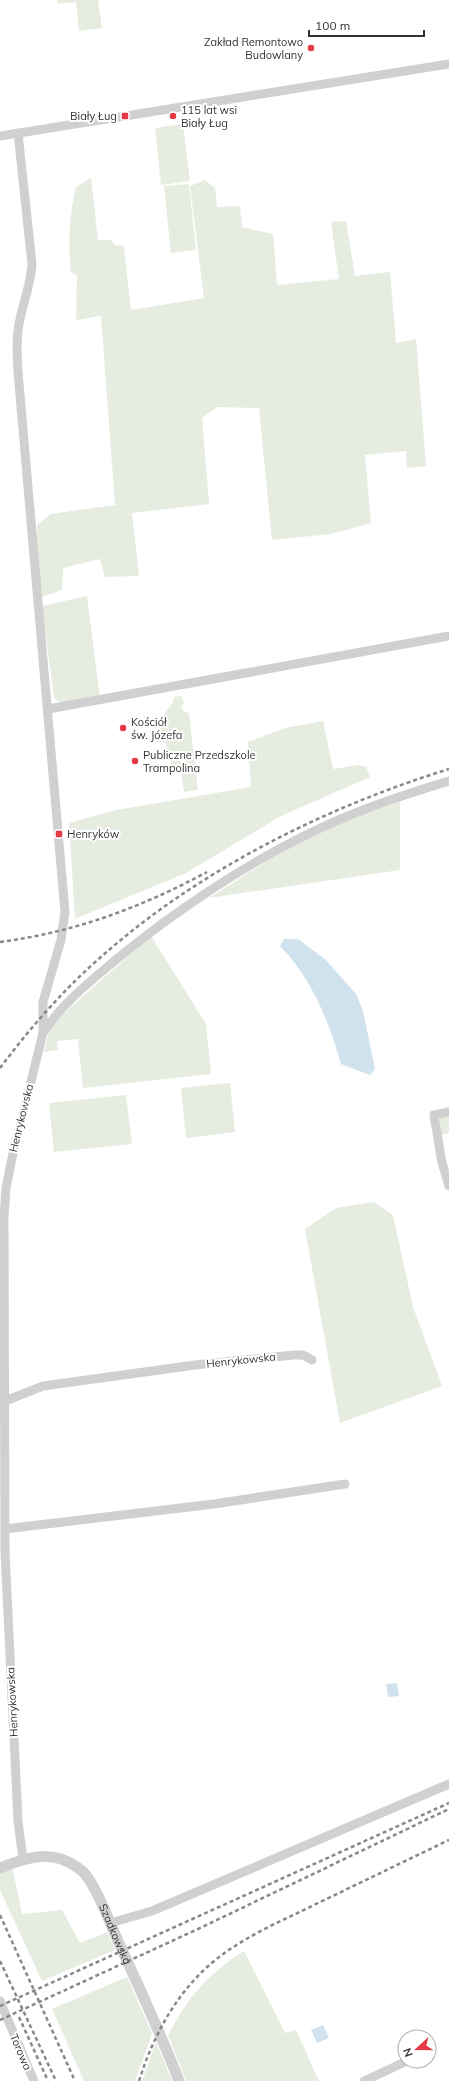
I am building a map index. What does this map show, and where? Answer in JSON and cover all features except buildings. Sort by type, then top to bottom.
[{"type":"street","points":[[0,136],[449,64]]},
{"type":"street","name":"Henrykowska","points":[[18,133],[32,264],[30,285],[20,318],[17,354],[65,912],[61,940],[43,1002],[43,1033],[12,1158],[6,1188],[4,1218],[3,1532],[18,1821],[23,1859]]},
{"type":"street","points":[[48,709],[449,636]]},
{"type":"street","points":[[43,1033],[56,1013],[147,934],[262,859],[342,818],[416,791],[449,781]]},
{"type":"street","points":[[449,1112],[434,1115],[442,1163],[449,1186]]},
{"type":"street","name":"Henrykowska","points":[[4,1401],[43,1386],[187,1366],[294,1355],[303,1355],[312,1360]]},
{"type":"street","points":[[3,1532],[214,1504],[345,1484]]},
{"type":"street","points":[[110,1923],[152,1911],[449,1784]]},
{"type":"street","name":"Szadkowska","points":[[0,1868],[23,1859],[35,1856],[48,1856],[61,1859],[74,1865],[89,1879],[110,1923],[179,2081]]},
{"type":"street","name":"Torowa","points":[[0,2001],[34,2081]]},
{"type":"street","points":[[364,2081],[397,2066]]},
{"type":"shaded area","points":[[57,0],[98,0],[102,28],[79,31],[76,2],[58,4]]},
{"type":"shaded area","points":[[183,124],[190,181],[161,185],[155,128]]},
{"type":"shaded area","points":[[91,178],[98,240],[111,240],[115,245],[124,246],[131,310],[204,298],[190,186],[205,180],[215,188],[217,207],[240,206],[242,227],[273,234],[277,285],[339,279],[331,222],[346,221],[355,276],[390,272],[396,343],[416,339],[426,466],[407,468],[406,451],[365,455],[371,523],[331,534],[272,540],[259,408],[217,407],[202,418],[209,504],[132,513],[139,576],[105,577],[100,559],[63,568],[62,590],[41,597],[37,566],[37,525],[51,514],[115,505],[101,316],[76,320],[77,275],[71,273],[70,262],[69,240],[76,187]]},
{"type":"shaded area","points":[[189,184],[196,250],[171,253],[164,186]]},
{"type":"shaded area","points":[[87,596],[100,698],[61,703],[54,698],[42,606]]},
{"type":"shaded area","points":[[174,697],[182,697],[184,704],[181,706],[183,711],[189,713],[198,790],[184,792],[181,771],[173,769],[165,742],[154,742],[152,733],[159,729],[161,719],[171,705]]},
{"type":"shaded area","points":[[323,721],[333,769],[359,765],[366,767],[370,777],[281,816],[186,873],[75,919],[69,823],[116,810],[251,787],[248,742],[285,728]]},
{"type":"shaded area","points":[[400,802],[400,870],[209,898],[297,842],[336,823]]},
{"type":"shaded area","points":[[151,936],[206,1024],[211,1074],[83,1088],[78,1039],[57,1041],[58,1050],[44,1052],[49,1032],[63,1014]]},
{"type":"shaded area","points":[[230,1083],[235,1132],[186,1138],[181,1088]]},
{"type":"shaded area","points":[[126,1095],[132,1144],[54,1152],[49,1103]]},
{"type":"shaded area","points":[[449,1116],[449,1133],[441,1135],[440,1118]]},
{"type":"shaded area","points":[[374,1202],[393,1215],[413,1307],[442,1386],[340,1423],[305,1229],[336,1208]]},
{"type":"shaded area","points":[[12,1866],[22,1914],[62,1910],[80,1943],[107,1932],[115,1950],[42,1981],[0,1890],[0,1872]]},
{"type":"shaded area","points":[[244,1951],[285,2033],[296,2030],[319,2081],[186,2081],[168,2035],[200,1987],[219,1969]]},
{"type":"shaded area","points":[[127,1977],[152,2034],[135,2081],[84,2081],[52,2009]]},
{"type":"shaded area","points":[[156,2042],[172,2081],[142,2081]]},
{"type":"water","points":[[284,939],[298,939],[326,960],[356,994],[363,1011],[375,1069],[370,1075],[341,1064],[331,1032],[318,1001],[301,972],[280,946]]},
{"type":"water","points":[[397,1683],[399,1696],[388,1697],[386,1684]]},
{"type":"water","points":[[323,2025],[329,2038],[317,2043],[311,2030]]},
{"type":"railway","points":[[0,1068],[23,1038],[74,982],[102,956],[140,925],[180,896],[222,869],[266,844],[311,822],[403,784],[449,769]]},
{"type":"railway","points":[[0,942],[55,932],[106,917],[157,897],[207,872]]},
{"type":"railway","points":[[0,2006],[449,1803]]},
{"type":"railway","points":[[0,2020],[198,1929],[449,1809]]},
{"type":"railway","points":[[139,2081],[154,2041],[175,2005],[187,1988],[217,1958],[265,1929],[449,1840]]},
{"type":"railway","points":[[0,1915],[75,2081]]},
{"type":"railway","points":[[0,1961],[56,2081]]},
{"type":"railway","points":[[19,2017],[48,2081]]},
{"type":"place","name":"Zakład Remontowo Budowlany","points":[[311,48]]},
{"type":"place","name":"Biały Ług","points":[[125,116]]},
{"type":"place","name":"115 lat wsi Biały Ług","points":[[173,116]]},
{"type":"place","name":"Kościół św. Józefa","points":[[123,728]]},
{"type":"place","name":"Publiczne Przedszkole Trampolina","points":[[135,761]]},
{"type":"place","name":"Henryków","points":[[59,834]]}]
